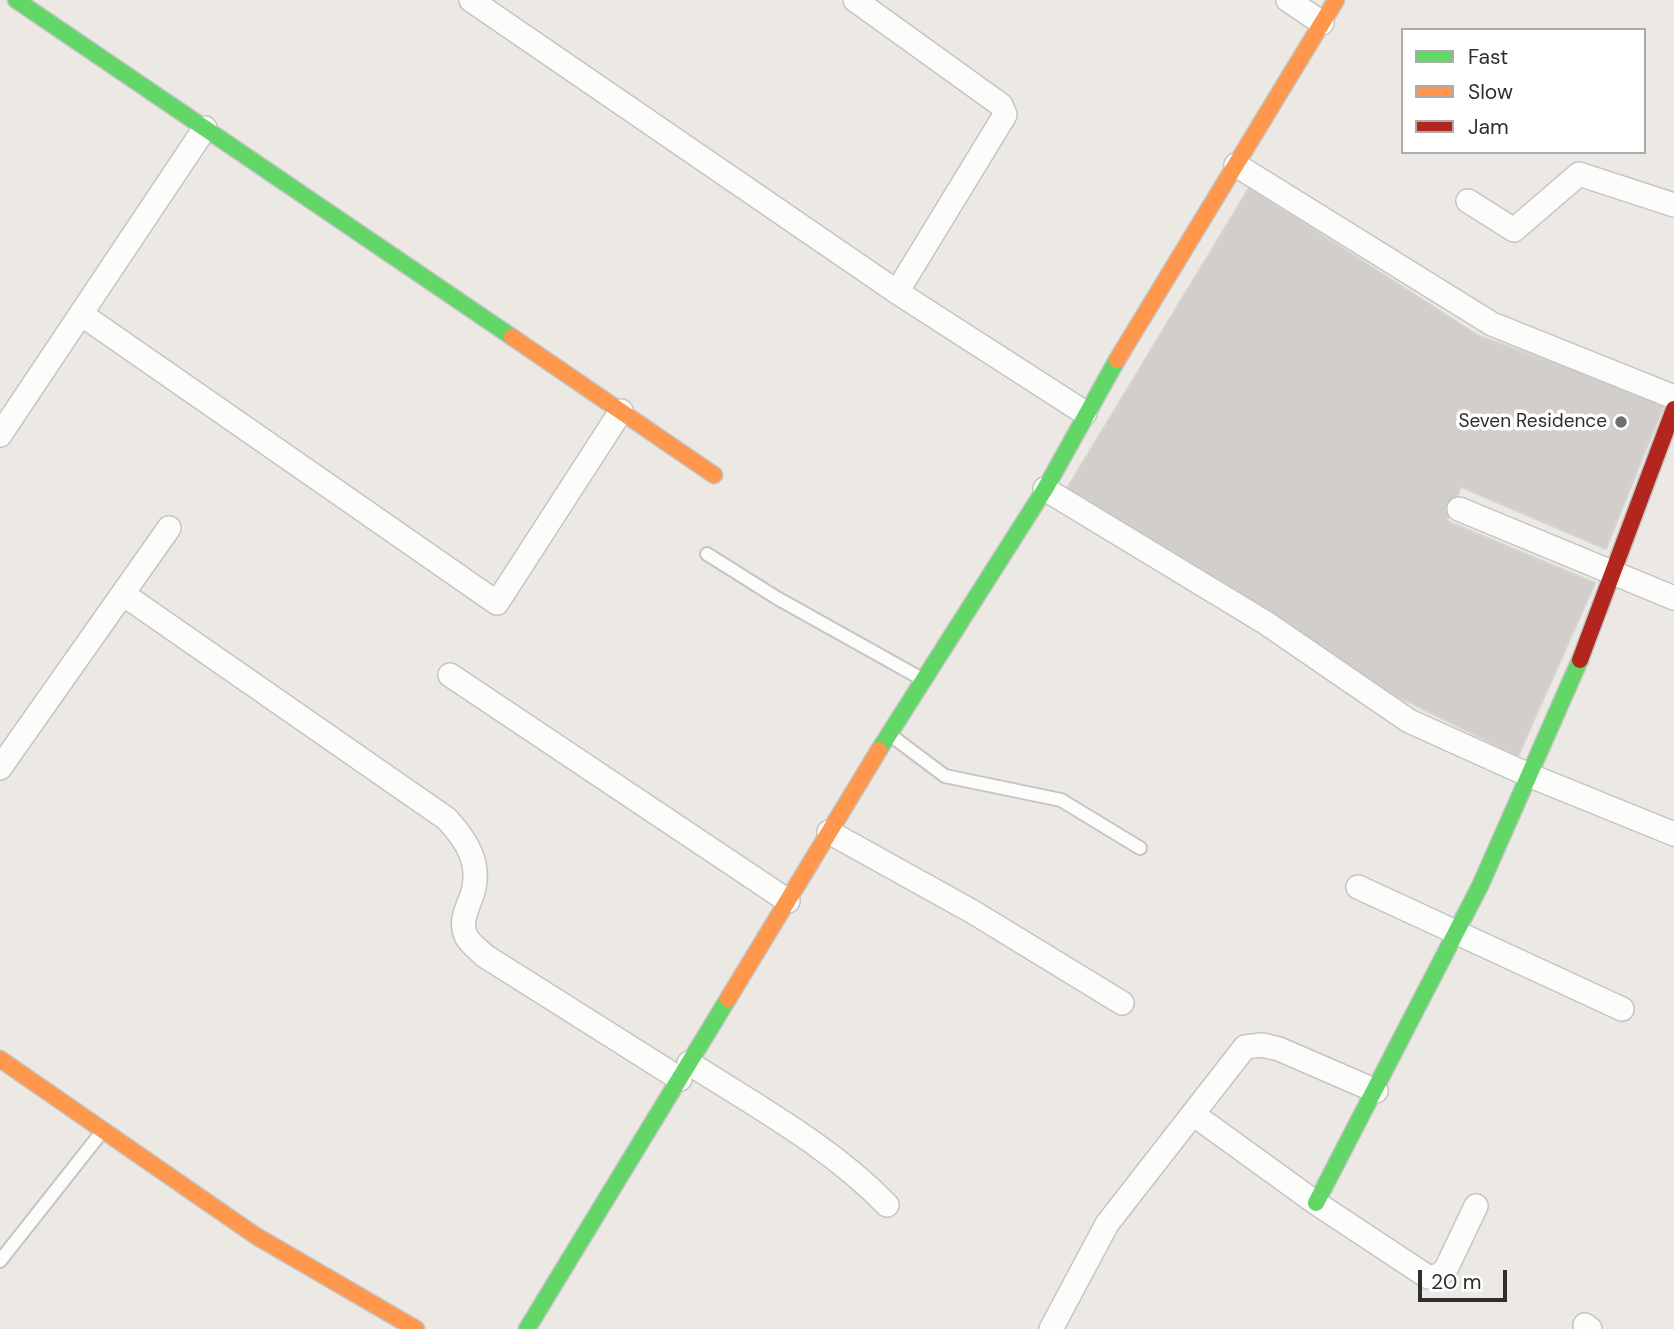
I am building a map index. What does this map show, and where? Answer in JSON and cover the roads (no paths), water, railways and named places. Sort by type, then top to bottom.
[{"type":"street","points":[[16,0],[714,475]]},
{"type":"street","points":[[471,0],[897,292],[1085,413]]},
{"type":"street","points":[[855,0],[1001,105],[1005,115],[897,292]]},
{"type":"street","points":[[1288,0],[1322,23]]},
{"type":"street","points":[[527,1329],[922,679],[1045,489],[1085,413],[1336,0]]},
{"type":"street","points":[[0,435],[205,128]]},
{"type":"street","points":[[1236,165],[1492,324],[1674,397]]},
{"type":"street","points":[[1468,201],[1514,230],[1579,174],[1674,205]]},
{"type":"street","points":[[81,314],[497,603],[621,411]]},
{"type":"street","points":[[1316,1203],[1458,932],[1531,776],[1614,573],[1674,409]]},
{"type":"street","points":[[1045,489],[1266,623],[1409,721],[1531,776],[1674,834]]},
{"type":"street","points":[[1459,509],[1674,598]]},
{"type":"street","points":[[0,768],[170,528]]},
{"type":"street","points":[[123,594],[447,819],[467,840],[476,863],[473,894],[463,918],[466,936],[485,956],[831,1156],[863,1180],[887,1205]]},
{"type":"street","points":[[450,675],[788,901]]},
{"type":"street","points":[[830,832],[973,912],[1122,1003]]},
{"type":"street","points":[[1358,887],[1622,1009]]},
{"type":"street","points":[[1051,1329],[1107,1224],[1245,1048],[1262,1045],[1376,1091]]},
{"type":"street","points":[[0,1059],[101,1132],[286,1253],[416,1329]]},
{"type":"street","points":[[1193,1114],[1316,1203],[1428,1277],[1438,1276],[1446,1269],[1476,1206]]},
{"type":"lane","points":[[708,554],[777,598],[922,679]]},
{"type":"lane","points":[[889,734],[945,776],[1061,800],[1140,848]]},
{"type":"lane","points":[[0,1261],[101,1132]]},
{"type":"place","name":"Seven Residence","points":[[1621,422]]}]
